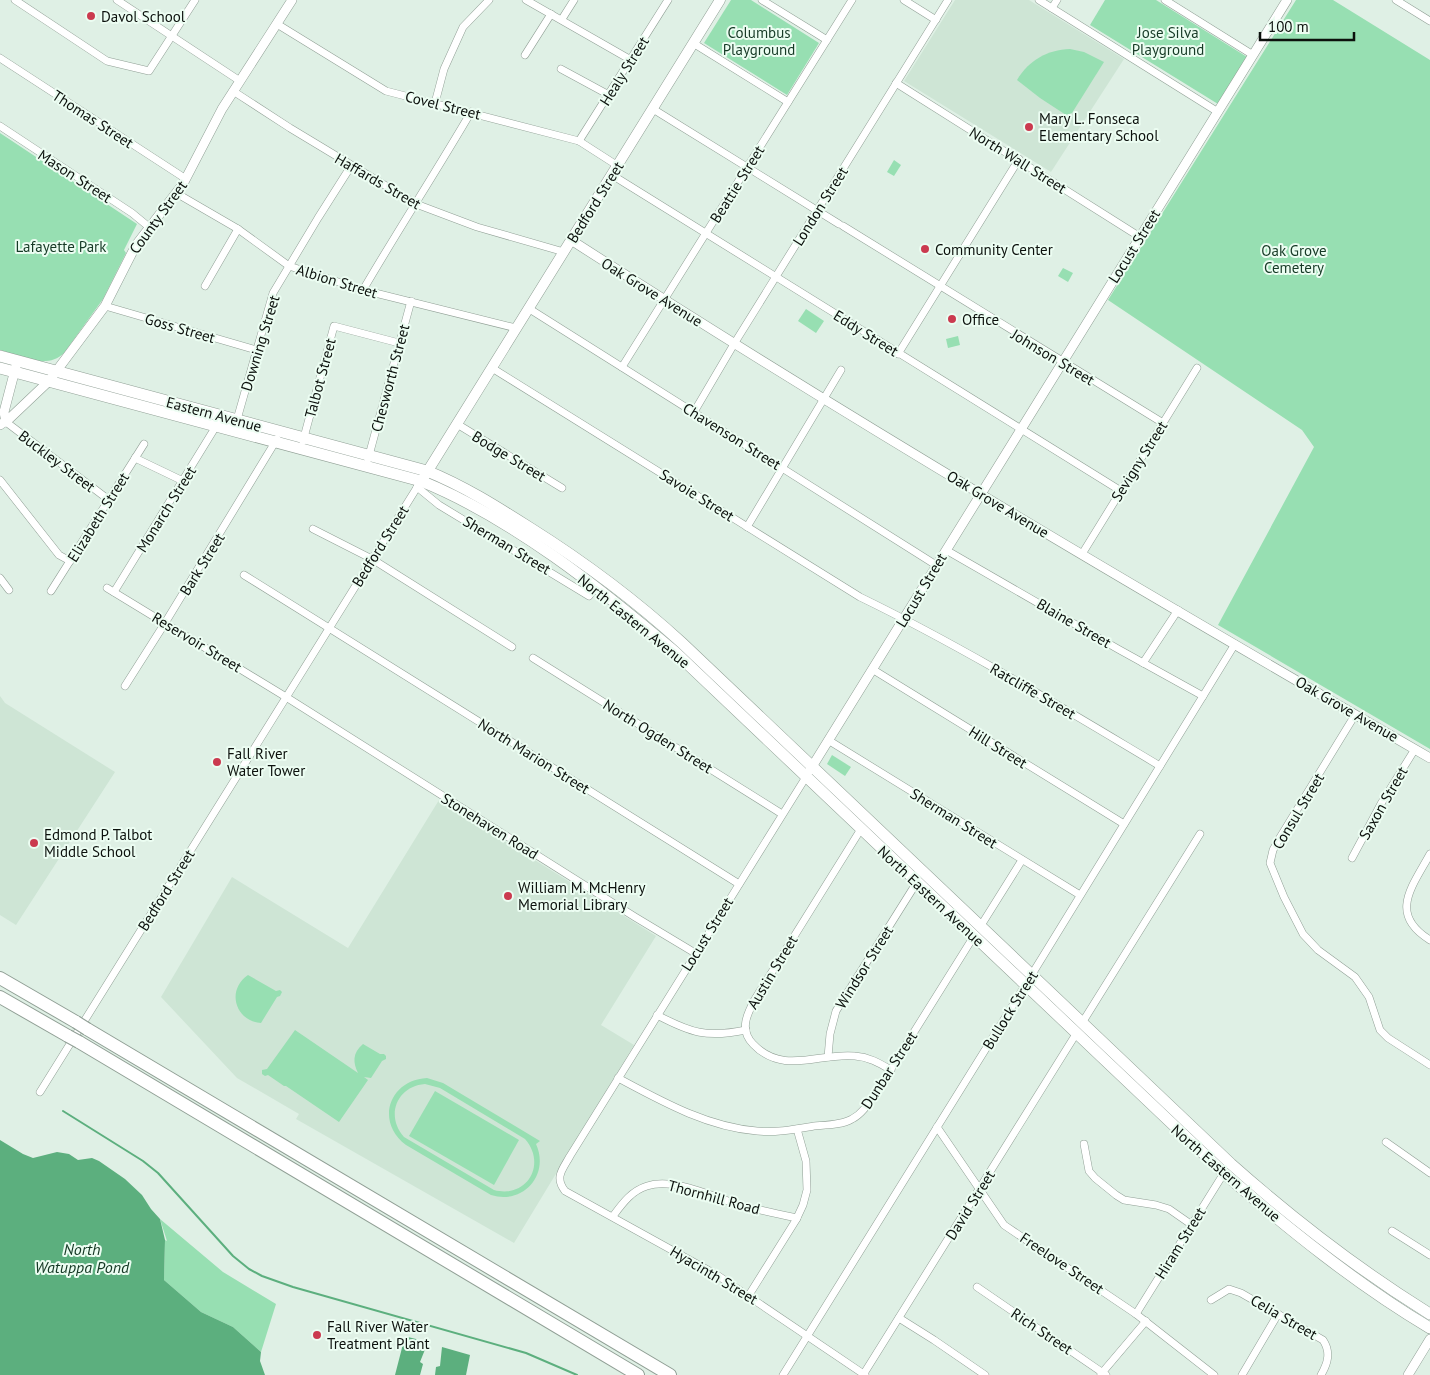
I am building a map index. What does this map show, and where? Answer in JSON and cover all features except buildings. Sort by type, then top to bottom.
[{"type":"highway","points":[[0,978],[670,1375]]},
{"type":"highway","points":[[0,997],[638,1375]]},
{"type":"main road","name":"Bedford Street","points":[[422,480],[720,0]]},
{"type":"main road","name":"Eastern Avenue","points":[[0,356],[16,366],[49,381],[236,425],[368,461],[422,480]]},
{"type":"main road","name":"Eastern Avenue","points":[[0,368],[16,366],[57,371],[218,421]]},
{"type":"main road","name":"North Eastern Avenue","points":[[422,480],[495,519],[539,547],[595,587],[675,652],[809,772],[1028,980],[1082,1023],[1204,1140],[1262,1191],[1353,1262],[1430,1314]]},
{"type":"main road","name":"North Eastern Avenue","points":[[422,480],[462,487],[564,550],[611,584],[678,639],[809,772],[861,829],[917,882],[977,932]]},
{"type":"main road","name":"North Eastern Avenue","points":[[1028,980],[1076,1034],[1224,1173],[1280,1221],[1334,1263],[1387,1301],[1430,1328]]},
{"type":"street","points":[[15,0],[107,61],[149,71],[195,0]]},
{"type":"street","points":[[117,0],[240,81]]},
{"type":"street","name":"County Street","points":[[3,424],[49,381],[105,306],[132,250],[186,179],[215,120],[292,0]]},
{"type":"street","points":[[435,103],[444,68],[463,27],[489,0]]},
{"type":"street","points":[[526,0],[631,60]]},
{"type":"street","points":[[562,19],[574,0]]},
{"type":"street","name":"Healy Street","points":[[579,141],[668,0]]},
{"type":"street","points":[[762,0],[827,40]]},
{"type":"street","name":"Beattie Street","points":[[622,367],[852,0]]},
{"type":"street","points":[[904,0],[936,20]]},
{"type":"street","name":"London Street","points":[[694,412],[775,277],[948,0]]},
{"type":"street","points":[[1038,0],[1218,112]]},
{"type":"street","points":[[1052,8],[1057,0]]},
{"type":"street","points":[[1164,0],[1253,55]]},
{"type":"street","name":"Locust Street","points":[[560,1183],[559,1176],[570,1156],[1287,0]]},
{"type":"street","points":[[1396,0],[1404,2],[1430,21]]},
{"type":"street","points":[[525,55],[551,14]]},
{"type":"street","name":"Covel Street","points":[[277,24],[386,91],[579,141],[618,166]]},
{"type":"street","points":[[693,43],[788,102]]},
{"type":"street","name":"Thomas Street","points":[[0,58],[186,179]]},
{"type":"street","points":[[561,69],[608,95]]},
{"type":"street","name":"North Wall Street","points":[[896,83],[1140,237]]},
{"type":"street","name":"Haffards Street","points":[[233,91],[351,166],[416,204],[477,227],[564,252]]},
{"type":"street","name":"Johnson Street","points":[[653,109],[1163,424]]},
{"type":"street","points":[[363,290],[471,112]]},
{"type":"street","name":"Mason Street","points":[[0,126],[132,213],[149,227]]},
{"type":"street","points":[[898,354],[1019,160]]},
{"type":"street","name":"Downing Street","points":[[236,425],[273,293],[351,166]]},
{"type":"street","name":"Eddy Street","points":[[612,175],[898,354],[1121,490]]},
{"type":"street","name":"Albion Street","points":[[176,193],[238,229],[289,266],[363,290],[516,328]]},
{"type":"street","points":[[205,286],[238,229]]},
{"type":"street","name":"Oak Grove Avenue","points":[[571,240],[734,344],[981,494],[1430,758]]},
{"type":"street","name":"Chesworth Street","points":[[368,461],[411,301]]},
{"type":"street","name":"Goss Street","points":[[105,306],[256,350]]},
{"type":"street","name":"Chavenson Street","points":[[528,308],[936,564]]},
{"type":"street","name":"Talbot Street","points":[[302,443],[334,326],[399,343]]},
{"type":"street","points":[[3,424],[4,412],[16,366]]},
{"type":"street","name":"Savoie Street","points":[[492,368],[860,597],[904,618]]},
{"type":"street","name":"Sevigny Street","points":[[1082,554],[1197,368]]},
{"type":"street","points":[[748,527],[842,370]]},
{"type":"street","name":"Monarch Street","points":[[111,590],[184,481],[218,421]]},
{"type":"street","name":"Buckley Street","points":[[3,424],[108,500]]},
{"type":"street","name":"Bodge Street","points":[[457,424],[562,488]]},
{"type":"street","name":"Bark Street","points":[[125,686],[166,623],[278,437]]},
{"type":"street","name":"Elizabeth Street","points":[[51,591],[144,444]]},
{"type":"street","points":[[135,458],[184,481]]},
{"type":"street","points":[[0,480],[59,555],[70,561]]},
{"type":"street","name":"Bedford Street","points":[[40,1092],[422,480]]},
{"type":"street","points":[[314,529],[372,559],[512,647]]},
{"type":"street","name":"Blaine Street","points":[[946,550],[1203,696]]},
{"type":"street","name":"North Marion Street","points":[[244,575],[739,884]]},
{"type":"street","points":[[0,578],[9,590]]},
{"type":"street","name":"Reservoir Street","points":[[111,590],[286,697]]},
{"type":"street","points":[[1144,663],[1178,610]]},
{"type":"street","name":"Ratcliffe Street","points":[[904,618],[1160,766]]},
{"type":"street","name":"Bullock Street","points":[[783,1375],[1235,644]]},
{"type":"street","name":"North Ogden Street","points":[[533,658],[782,814]]},
{"type":"street","name":"Hill Street","points":[[872,669],[1124,824]]},
{"type":"street","name":"Stonehaven Road","points":[[286,697],[695,953]]},
{"type":"street","name":"Consul Street","points":[[1355,715],[1279,839],[1273,850],[1270,864],[1284,897],[1304,934],[1318,950],[1353,975],[1369,997],[1380,1030],[1388,1038],[1430,1065]]},
{"type":"street","name":"Sherman Street","points":[[828,740],[1080,895]]},
{"type":"street","name":"Saxon Street","points":[[1352,858],[1382,802],[1415,749]]},
{"type":"street","name":"Austin Street","points":[[861,829],[755,999],[747,1014],[746,1030],[750,1041],[757,1049],[777,1059],[796,1062],[828,1057],[854,1056],[871,1059],[891,1070]]},
{"type":"street","points":[[1082,1023],[1200,834]]},
{"type":"street","points":[[1430,855],[1409,893],[1405,909],[1415,928],[1430,940]]},
{"type":"street","name":"Dunbar Street","points":[[618,1078],[684,1111],[730,1127],[758,1132],[797,1129],[850,1120],[863,1112],[891,1070],[1022,860]]},
{"type":"street","name":"Windsor Street","points":[[828,1057],[830,1034],[836,1011],[917,882]]},
{"type":"street","points":[[657,1015],[689,1031],[704,1034],[720,1034],[746,1030]]},
{"type":"street","name":"David Street","points":[[864,1375],[1076,1034]]},
{"type":"street","name":"Freelove Street","points":[[936,1127],[1004,1225],[1146,1320],[1214,1375]]},
{"type":"street","points":[[749,1296],[803,1205],[807,1190],[806,1161],[797,1129]]},
{"type":"street","points":[[1386,1142],[1430,1173]]},
{"type":"street","points":[[1084,1144],[1089,1171],[1116,1195],[1124,1200],[1156,1205],[1168,1209],[1192,1225]]},
{"type":"street","name":"Hiram Street","points":[[1136,1314],[1224,1173]]},
{"type":"street","name":"Hyacinth Street","points":[[560,1183],[565,1191],[717,1275],[864,1375]]},
{"type":"street","name":"Thornhill Road","points":[[612,1216],[635,1191],[656,1183],[669,1183],[740,1204],[797,1218]]},
{"type":"street","points":[[1392,1231],[1430,1255]]},
{"type":"street","name":"Rich Street","points":[[977,1287],[1103,1374]]},
{"type":"street","name":"Celia Street","points":[[1211,1300],[1229,1289],[1241,1293],[1316,1336],[1326,1345],[1329,1351],[1328,1361],[1322,1375]]},
{"type":"street","points":[[1242,1375],[1278,1314]]},
{"type":"street","points":[[899,1318],[985,1375]]},
{"type":"street","points":[[1103,1374],[1146,1320]]},
{"type":"street","points":[[1408,1375],[1430,1339]]},
{"type":"shaded area","name":"Mary L. Fonseca Elementary School","points":[[955,0],[1029,0],[1124,59],[1051,172],[904,81]]},
{"type":"shaded area","name":"Edmond P. Talbot Middle School","points":[[0,696],[5,703],[115,772],[16,925],[0,915]]},
{"type":"shaded area","points":[[439,800],[656,936],[601,1025],[634,1045],[514,1243],[296,1119],[299,1114],[237,1078],[161,997],[232,877],[348,948]]},
{"type":"green space","name":"Columbus Playground","points":[[731,0],[751,0],[819,43],[787,95],[704,43]]},
{"type":"green space","name":"Jose Silva Playground","points":[[1105,0],[1156,0],[1247,57],[1218,104],[1090,25]]},
{"type":"green space","name":"Oak Grove Cemetery","points":[[1296,0],[1333,0],[1430,60],[1430,749],[1218,625],[1314,447],[1302,430],[1108,300]]},
{"type":"green space","points":[[1070,49],[1084,52],[1104,62],[1072,113],[1066,115],[1017,80],[1027,67],[1039,57],[1054,51]]},
{"type":"green space","name":"Lafayette Park","points":[[0,133],[137,224],[124,250],[126,253],[103,299],[64,353],[50,361],[33,360],[0,350]]},
{"type":"green space","points":[[894,160],[901,165],[894,176],[887,172]]},
{"type":"green space","points":[[1063,268],[1073,273],[1068,282],[1058,276]]},
{"type":"green space","points":[[806,309],[824,321],[816,333],[798,321]]},
{"type":"green space","points":[[958,336],[960,345],[948,348],[946,339]]},
{"type":"green space","points":[[832,755],[851,767],[845,776],[827,764]]},
{"type":"green space","points":[[248,975],[276,991],[280,990],[282,992],[261,1023],[245,1017],[237,1004],[237,989],[241,981]]},
{"type":"green space","points":[[295,1030],[358,1073],[354,1058],[359,1047],[363,1044],[386,1056],[386,1059],[382,1061],[371,1078],[364,1077],[368,1080],[339,1122],[286,1086],[268,1075],[262,1074],[262,1070],[267,1069]]},
{"type":"green space","points":[[427,1078],[443,1083],[540,1141],[536,1144],[539,1166],[531,1185],[514,1196],[491,1195],[406,1145],[396,1136],[389,1114],[395,1094],[403,1086]],"holes":[[[425,1084],[440,1088],[525,1139],[531,1149],[534,1168],[524,1184],[516,1189],[506,1191],[494,1190],[404,1137],[398,1129],[395,1120],[397,1103],[401,1096],[415,1086]]]},
{"type":"green space","points":[[435,1091],[519,1140],[494,1185],[409,1136]]},
{"type":"green space","points":[[160,1219],[223,1272],[276,1304],[261,1352],[233,1327],[201,1312],[164,1280],[165,1240],[167,1241]]},
{"type":"water","name":"North Watuppa Pond","points":[[0,1140],[33,1158],[57,1152],[69,1154],[78,1160],[92,1158],[125,1179],[142,1195],[160,1219],[165,1240],[164,1280],[201,1312],[233,1327],[261,1352],[260,1361],[265,1375],[0,1375]]},
{"type":"water","points":[[408,1337],[428,1342],[420,1362],[423,1364],[420,1375],[395,1375],[403,1344]]},
{"type":"water","points":[[442,1347],[470,1355],[466,1375],[435,1375],[436,1367],[440,1366]]},
{"type":"waterway","points":[[63,1111],[143,1161],[158,1173],[233,1256],[249,1269],[262,1276],[293,1287],[526,1353],[577,1375]]},
{"type":"place","name":"Davol School","points":[[91,16]]},
{"type":"place","name":"Mary L. Fonseca Elementary School","points":[[1029,127]]},
{"type":"place","name":"Community Center","points":[[925,249]]},
{"type":"place","name":"Office","points":[[952,319]]},
{"type":"place","name":"Fall River Water Tower","points":[[217,762]]},
{"type":"place","name":"Edmond P. Talbot Middle School","points":[[34,843]]},
{"type":"place","name":"William M. McHenry Memorial Library","points":[[508,896]]},
{"type":"place","name":"Fall River Water Treatment Plant","points":[[317,1335]]}]
